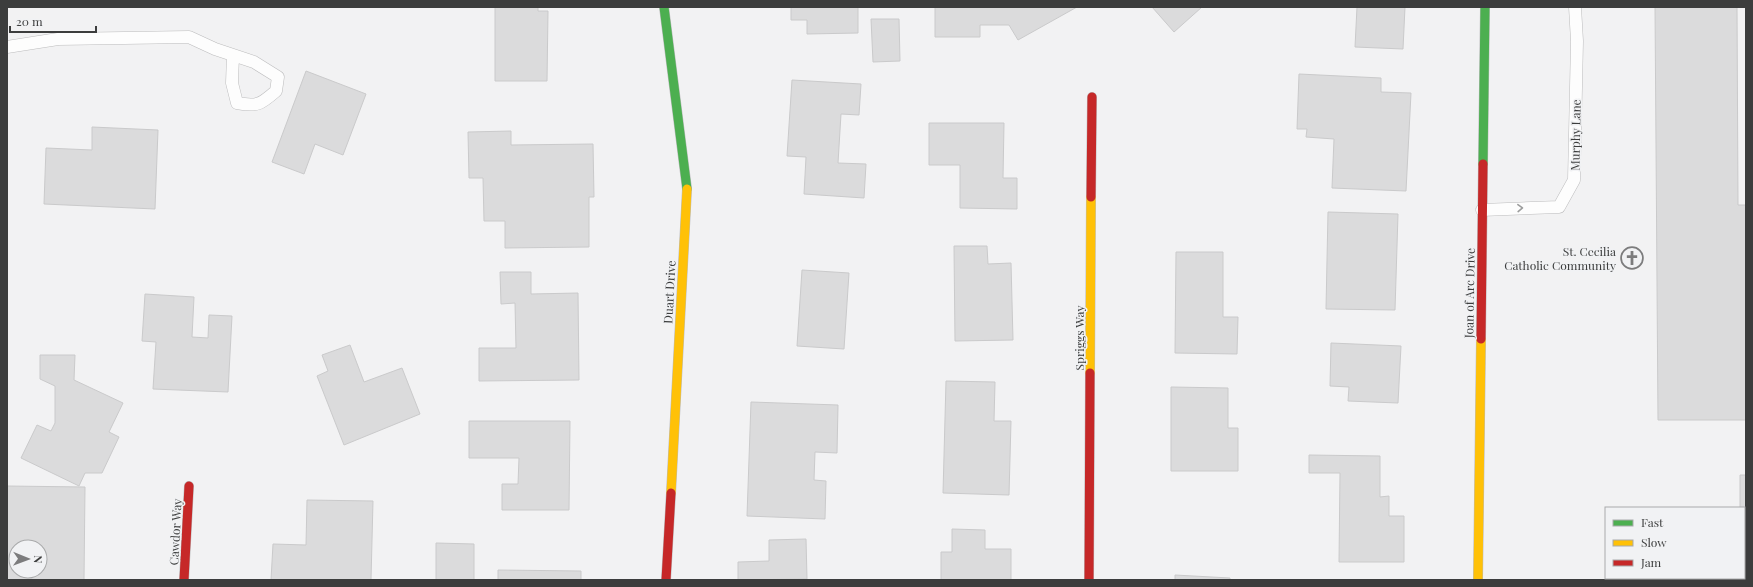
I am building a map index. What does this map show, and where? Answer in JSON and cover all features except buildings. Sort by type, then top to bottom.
[{"type":"street","name":"Duart Drive","points":[[664,7],[687,182],[666,580]]},
{"type":"street","name":"Joan of Arc Drive","points":[[1478,580],[1485,7]]},
{"type":"street","name":"Spriggs Way","points":[[1089,580],[1092,97]]},
{"type":"street","name":"Cawdor Way","points":[[184,580],[189,486]]},
{"type":"lane","name":"Murphy Lane","points":[[1482,210],[1559,207],[1574,180],[1577,41],[1575,7]]},
{"type":"lane","points":[[7,47],[58,39],[189,37],[254,62],[278,77],[276,91],[261,104],[247,105],[237,103],[232,83],[233,55]]},
{"type":"traffic: fast","points":[[664,7],[687,189]]},
{"type":"traffic: fast","points":[[1483,164],[1485,7]]},
{"type":"traffic: slow","points":[[671,493],[687,189]]},
{"type":"traffic: slow","points":[[1090,373],[1091,197]]},
{"type":"traffic: slow","points":[[1478,580],[1481,339]]},
{"type":"traffic: jam","points":[[1091,197],[1092,97]]},
{"type":"traffic: jam","points":[[1481,339],[1483,164]]},
{"type":"traffic: jam","points":[[1089,580],[1090,373]]},
{"type":"traffic: jam","points":[[184,580],[189,486]]},
{"type":"traffic: jam","points":[[666,580],[671,493]]},
{"type":"place","name":"St. Cecilia Catholic Community","points":[[1632,258]]}]
